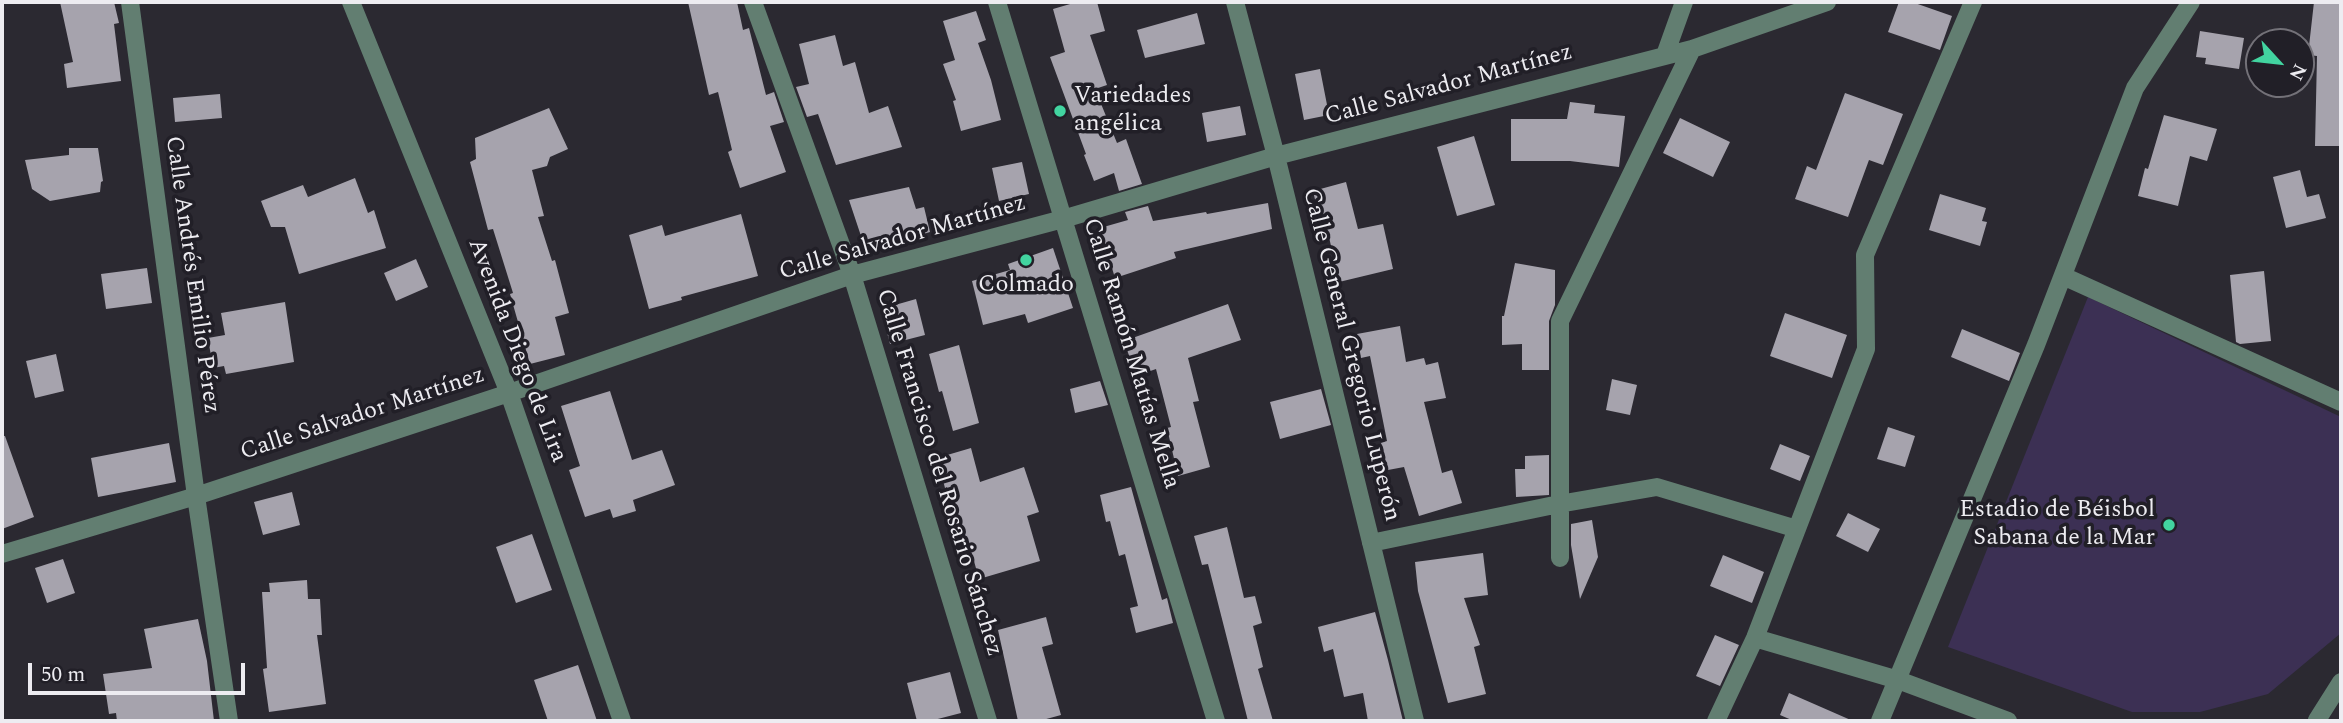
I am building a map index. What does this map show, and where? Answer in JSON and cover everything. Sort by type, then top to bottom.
[{"type":"street","name":"Calle Andrés Emilio Pérez","points":[[130,2],[229,721]]},
{"type":"street","name":"Avenida Diego de Lira","points":[[351,2],[509,393],[622,721]]},
{"type":"street","name":"Calle Francisco del Rosario Sánchez","points":[[753,2],[852,275],[988,721]]},
{"type":"street","name":"Calle Ramón Matías Mella","points":[[997,2],[1216,721]]},
{"type":"street","name":"Calle General Gregorio Luperón","points":[[1235,2],[1276,156],[1415,721]]},
{"type":"street","points":[[1665,55],[1684,2]]},
{"type":"street","name":"Calle Salvador Martínez","points":[[2,554],[196,496],[509,393],[852,275],[1063,219],[1276,156],[1692,49],[1827,2]]},
{"type":"street","points":[[1716,721],[1755,638],[1866,349],[1865,255],[1973,2]]},
{"type":"street","points":[[1880,721],[2063,276],[2135,88],[2191,2]]},
{"type":"street","points":[[1560,558],[1560,321],[1692,49]]},
{"type":"street","points":[[2063,276],[2341,402]]},
{"type":"street","points":[[1371,543],[1559,504],[1657,487],[1797,528]]},
{"type":"street","points":[[1755,638],[1898,680],[2008,721]]},
{"type":"street","points":[[2313,721],[2341,682]]},
{"type":"shaded area","name":"Estadio de Béisbol Sabana de la Mar","points":[[2088,297],[2341,417],[2341,633],[2268,694],[2200,712],[2132,712],[1948,647]]},
{"type":"building","points":[[60,2],[114,2],[119,23],[114,24],[121,81],[67,88],[64,64],[73,62]]},
{"type":"building","points":[[688,2],[737,2],[743,30],[749,28],[766,95],[774,92],[784,122],[770,126],[786,172],[740,188],[728,152],[732,150],[718,92],[709,95]]},
{"type":"building","points":[[1077,2],[1097,2],[1105,31],[1090,35],[1107,85],[1095,89],[1117,143],[1126,139],[1142,184],[1119,191],[1114,173],[1094,181],[1050,57],[1065,52],[1053,9]]},
{"type":"building","points":[[1899,2],[1912,2],[1952,16],[1940,50],[1888,32]]},
{"type":"building","points":[[2314,2],[2341,2],[2341,146],[2315,146],[2317,56],[2315,28],[2311,28]]},
{"type":"building","points":[[976,11],[986,40],[978,43],[1001,120],[961,131],[953,101],[956,100],[943,64],[955,60],[943,21]]},
{"type":"building","points":[[1197,13],[1205,44],[1145,58],[1137,30]]},
{"type":"building","points":[[2200,31],[2244,38],[2239,69],[2205,64],[2206,58],[2196,57]]},
{"type":"building","points":[[835,35],[843,66],[855,62],[869,113],[888,106],[902,147],[836,165],[818,114],[807,117],[796,87],[809,84],[799,44]]},
{"type":"building","points":[[1320,69],[1329,115],[1304,120],[1295,74]]},
{"type":"building","points":[[1845,93],[1903,114],[1883,165],[1869,160],[1848,217],[1795,199],[1807,166],[1816,170]]},
{"type":"building","points":[[220,94],[222,118],[175,122],[173,98]]},
{"type":"building","points":[[1570,102],[1595,105],[1594,113],[1625,116],[1619,167],[1570,161],[1511,161],[1511,119],[1567,119]]},
{"type":"building","points":[[1240,106],[1246,135],[1207,142],[1202,113]]},
{"type":"building","points":[[549,108],[568,149],[550,157],[547,166],[532,170],[544,216],[538,217],[552,261],[555,260],[569,313],[555,317],[565,355],[530,364],[510,294],[513,293],[493,229],[488,230],[470,162],[476,159],[475,138]]},
{"type":"building","points":[[2164,115],[2217,129],[2207,161],[2190,156],[2178,206],[2138,196]]},
{"type":"building","points":[[1680,118],[1730,142],[1713,177],[1663,153]]},
{"type":"building","points":[[1474,136],[1495,205],[1457,216],[1437,147]]},
{"type":"building","points":[[69,148],[98,148],[103,181],[100,192],[50,201],[32,189],[25,160],[69,155]]},
{"type":"building","points":[[1022,162],[1029,194],[999,201],[992,168]]},
{"type":"building","points":[[2300,170],[2307,197],[2319,194],[2326,218],[2286,228],[2273,177]]},
{"type":"building","points":[[355,178],[368,213],[374,210],[386,248],[299,274],[285,227],[271,227],[261,201],[303,185],[308,197]]},
{"type":"building","points":[[1346,182],[1358,229],[1383,224],[1393,269],[1339,282],[1327,228],[1322,229],[1313,191]]},
{"type":"building","points":[[909,187],[916,209],[924,207],[930,232],[866,251],[849,200]]},
{"type":"building","points":[[1940,194],[1986,208],[1982,221],[1987,222],[1980,246],[1929,230]]},
{"type":"building","points":[[1268,203],[1272,229],[1174,252],[1176,258],[1115,278],[1100,228],[1128,220],[1125,212],[1148,206],[1153,221]]},
{"type":"building","points":[[741,214],[758,276],[681,297],[682,300],[649,309],[629,235],[662,225],[665,236]]},
{"type":"building","points":[[1053,248],[1073,308],[1028,323],[1025,314],[983,325],[972,281],[1010,270],[1008,264]]},
{"type":"building","points":[[416,259],[428,287],[396,301],[384,273]]},
{"type":"building","points":[[1515,263],[1555,270],[1555,305],[1549,321],[1549,370],[1522,370],[1522,344],[1502,345],[1502,316]]},
{"type":"building","points":[[147,268],[152,303],[106,309],[101,274]]},
{"type":"building","points":[[2264,271],[2271,341],[2240,344],[2236,342],[2230,275]]},
{"type":"building","points":[[916,299],[925,335],[890,344],[881,309]]},
{"type":"building","points":[[285,302],[294,362],[226,374],[224,366],[213,368],[208,338],[225,335],[221,313]]},
{"type":"building","points":[[1228,304],[1241,340],[1188,358],[1199,401],[1193,402],[1210,467],[1178,476],[1167,428],[1171,427],[1156,369],[1136,376],[1124,341]]},
{"type":"building","points":[[1785,313],[1847,335],[1832,378],[1770,356]]},
{"type":"building","points":[[1400,326],[1406,362],[1424,358],[1426,365],[1438,362],[1446,398],[1424,402],[1442,473],[1452,470],[1462,503],[1419,516],[1404,467],[1388,470],[1381,443],[1387,441],[1370,356],[1361,358],[1357,334]]},
{"type":"building","points":[[1962,329],[2020,353],[2009,381],[1951,357]]},
{"type":"building","points":[[959,345],[979,423],[953,431],[929,354]]},
{"type":"building","points":[[56,354],[64,391],[35,398],[26,361]]},
{"type":"building","points":[[1612,379],[1637,385],[1630,415],[1606,410]]},
{"type":"building","points":[[1100,381],[1108,405],[1075,413],[1070,389]]},
{"type":"building","points":[[1321,389],[1331,425],[1280,439],[1270,402]]},
{"type":"building","points":[[610,391],[632,460],[662,450],[675,485],[633,500],[636,511],[613,518],[610,509],[585,517],[569,470],[580,466],[561,406]]},
{"type":"building","points":[[1888,427],[1915,436],[1905,467],[1877,459]]},
{"type":"building","points":[[2,436],[5,436],[34,517],[2,529]]},
{"type":"building","points":[[169,443],[176,482],[98,497],[91,458]]},
{"type":"building","points":[[1780,444],[1810,456],[1800,481],[1770,469]]},
{"type":"building","points":[[971,448],[980,482],[1024,467],[1039,512],[1027,516],[1040,561],[979,579],[967,536],[964,537],[947,487],[945,488],[937,458]]},
{"type":"building","points":[[1549,455],[1549,495],[1516,497],[1515,469],[1525,469],[1525,456]]},
{"type":"building","points":[[1131,487],[1162,600],[1167,598],[1173,623],[1136,633],[1130,608],[1138,606],[1125,554],[1119,556],[1110,521],[1106,522],[1100,495]]},
{"type":"building","points":[[292,492],[300,525],[263,535],[254,502]]},
{"type":"building","points":[[1848,513],[1880,529],[1868,552],[1836,536]]},
{"type":"building","points":[[1592,520],[1598,557],[1580,599],[1571,545],[1571,524]]},
{"type":"building","points":[[1227,527],[1244,598],[1255,596],[1262,623],[1253,626],[1263,667],[1258,669],[1273,721],[1248,721],[1208,564],[1202,565],[1194,536]]},
{"type":"building","points":[[532,534],[552,590],[516,603],[496,547]]},
{"type":"building","points":[[1483,553],[1488,595],[1464,598],[1480,645],[1474,647],[1486,694],[1448,703],[1418,591],[1415,562]]},
{"type":"building","points":[[1723,555],[1764,572],[1752,603],[1710,586]]},
{"type":"building","points":[[63,559],[75,593],[47,603],[35,568]]},
{"type":"building","points":[[307,580],[308,599],[320,599],[322,635],[317,635],[326,704],[269,712],[263,669],[267,668],[262,592],[270,592],[269,583]]},
{"type":"building","points":[[1375,612],[1403,721],[1368,721],[1363,693],[1344,697],[1333,649],[1324,652],[1318,627]]},
{"type":"building","points":[[1046,617],[1053,644],[1042,647],[1061,715],[1039,721],[1018,721],[998,630]]},
{"type":"building","points":[[198,619],[207,661],[214,721],[117,721],[116,713],[109,714],[103,674],[152,668],[144,629]]},
{"type":"building","points":[[1715,635],[1739,645],[1720,686],[1696,676]]},
{"type":"building","points":[[578,665],[597,721],[548,721],[534,680]]},
{"type":"building","points":[[950,672],[961,713],[930,721],[917,721],[907,683]]},
{"type":"building","points":[[1789,693],[1853,721],[1794,721],[1780,715]]},
{"type":"place","name":"Variedades angélica","points":[[1060,111]]},
{"type":"place","name":"Colmado","points":[[1026,260]]},
{"type":"place","name":"Estadio de Béisbol Sabana de la Mar","points":[[2169,525]]}]
